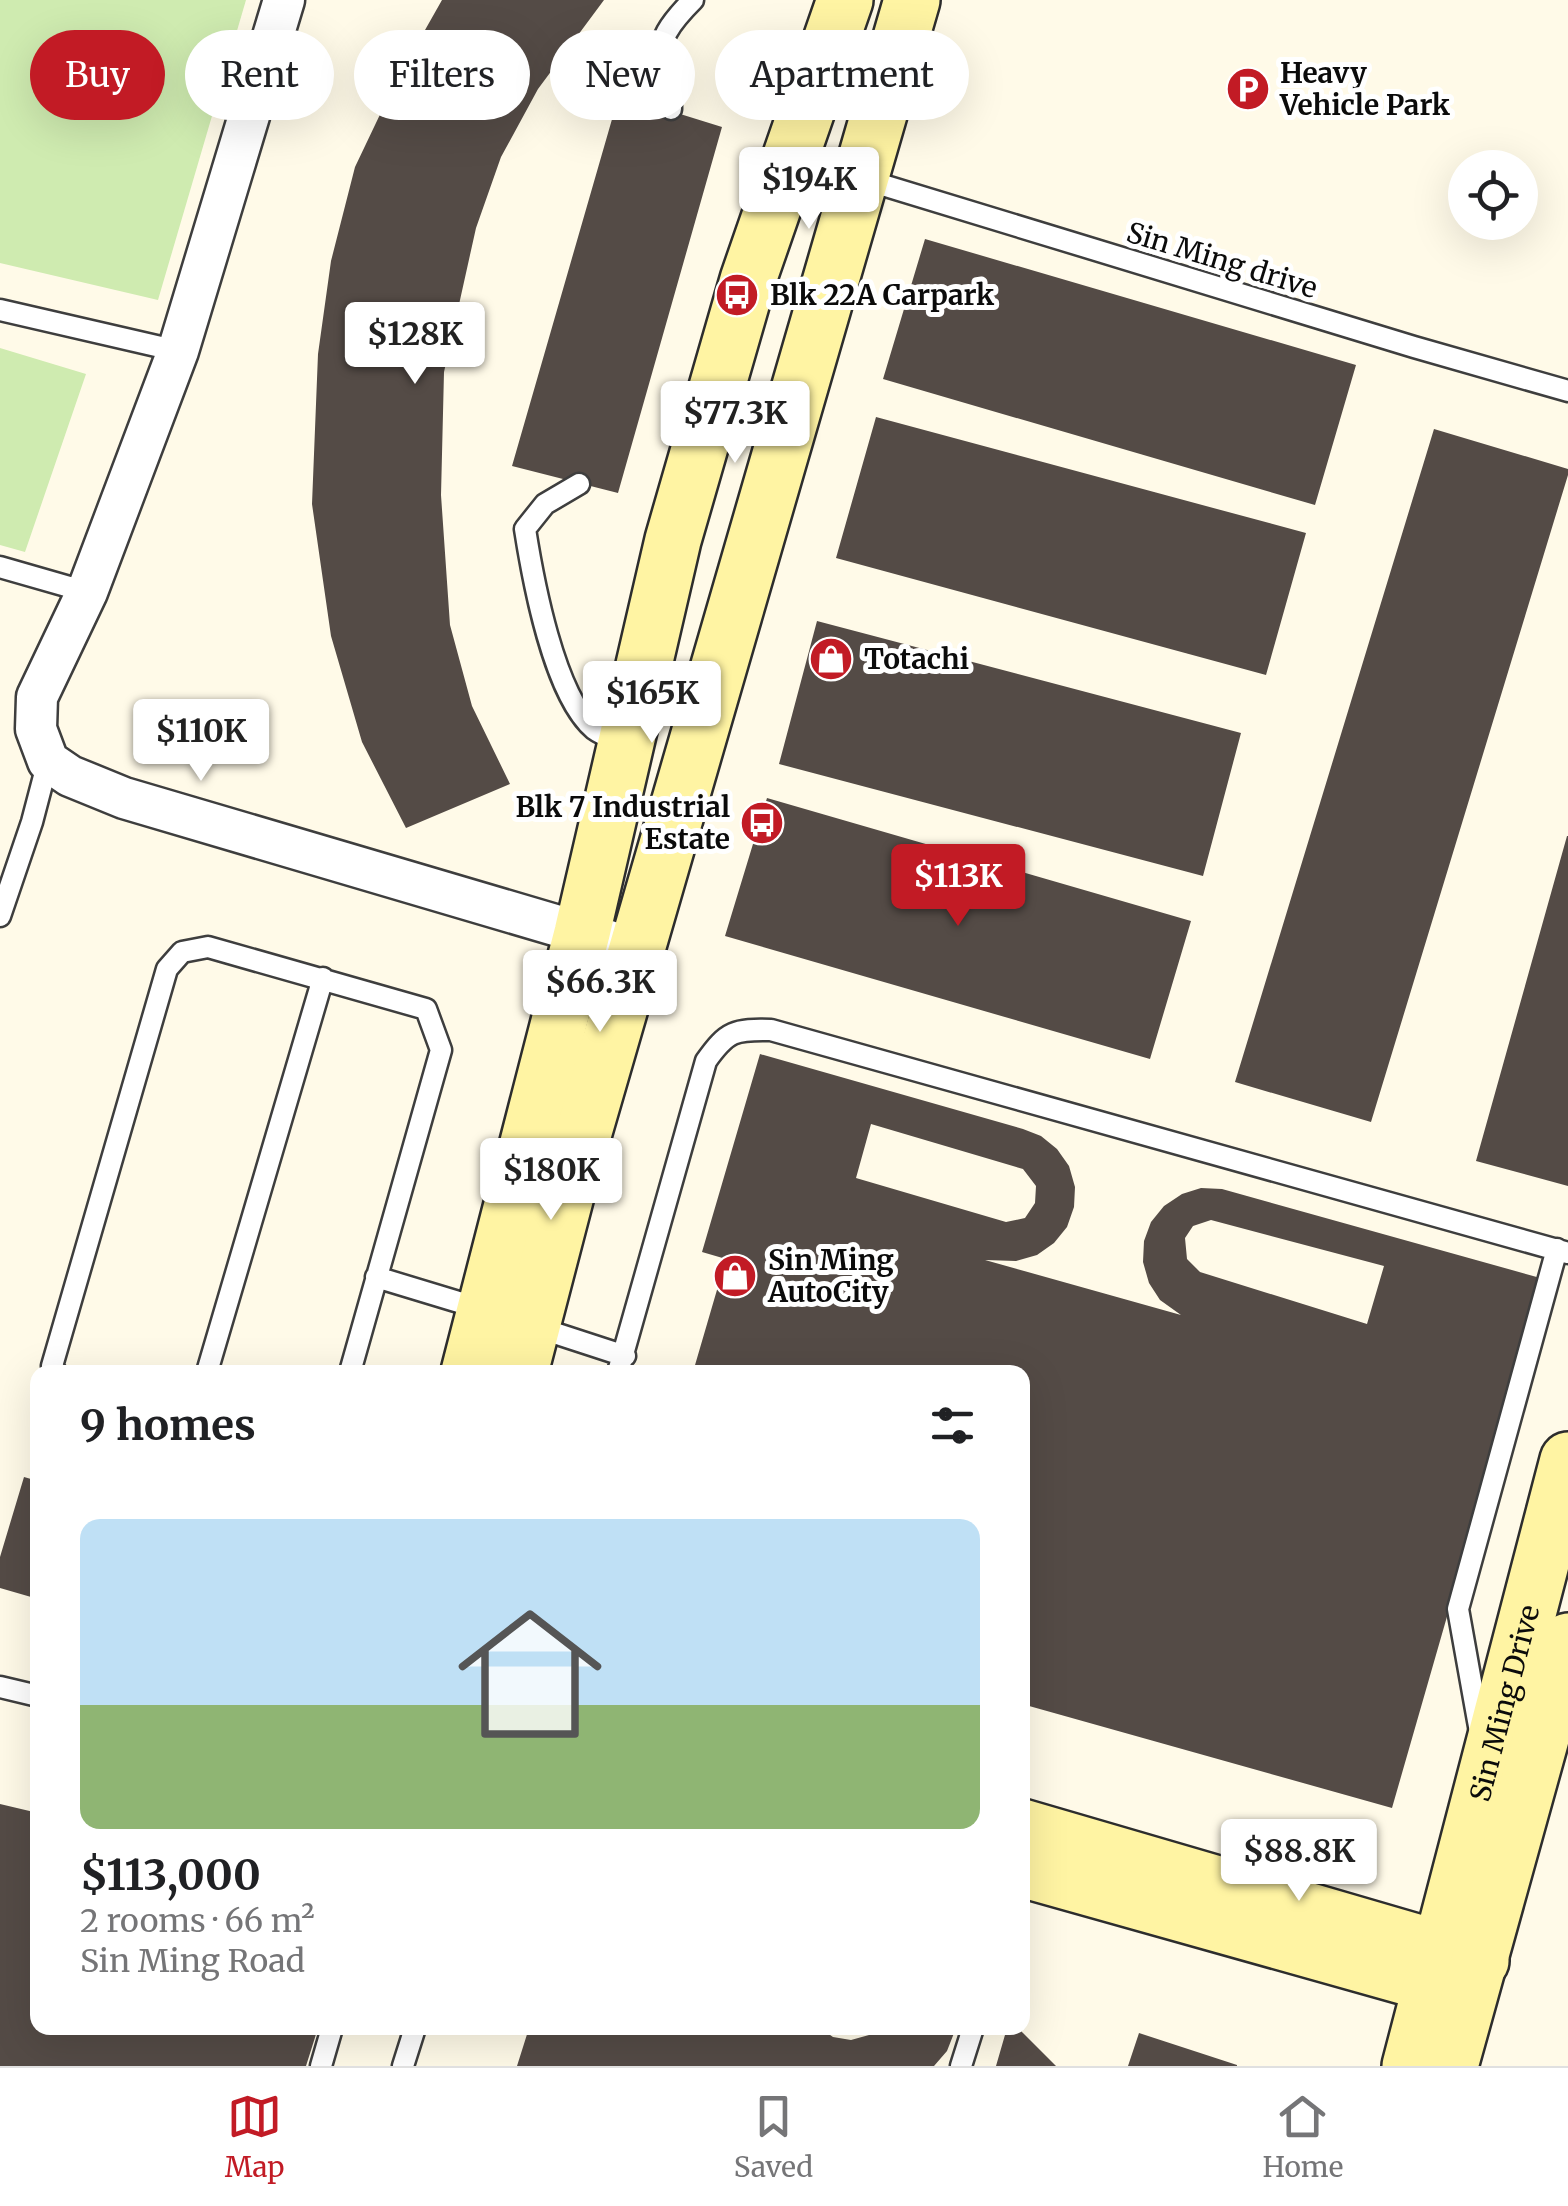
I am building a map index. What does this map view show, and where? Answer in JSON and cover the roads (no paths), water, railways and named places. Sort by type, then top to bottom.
[{"type":"street","points":[[284,0],[178,352],[88,592],[37,697],[36,729],[48,761],[70,776],[124,798],[637,949]]},
{"type":"street","points":[[510,1328],[582,933],[672,540],[748,280],[845,0]]},
{"type":"street","points":[[475,1365],[510,1328],[637,949],[912,0]]},
{"type":"street","name":"Sin Ming Drive","points":[[1410,2066],[1456,1973],[1534,1712],[1550,1635],[1568,1460]]},
{"type":"street","name":"Sin Ming Drive","points":[[1450,2066],[1456,1973],[1487,1764],[1534,1712]]},
{"type":"street","points":[[1030,1848],[1456,1973]]},
{"type":"lane","points":[[668,30],[693,0]]},
{"type":"lane","name":"Sin Ming drive","points":[[790,156],[861,181],[1414,348],[1568,390]]},
{"type":"lane","points":[[0,310],[178,352]]},
{"type":"lane","points":[[578,484],[545,504],[524,528],[534,585],[568,692],[594,729],[624,744]]},
{"type":"lane","points":[[0,567],[88,592]]},
{"type":"lane","points":[[0,916],[48,761]]},
{"type":"lane","points":[[52,1365],[167,970],[182,952],[208,947],[426,1009],[441,1050],[352,1365]]},
{"type":"lane","points":[[209,1365],[323,978]]},
{"type":"lane","points":[[376,1278],[621,1364],[706,1061],[720,1042],[738,1029],[770,1030],[1562,1251],[1515,1400],[1458,1609],[1487,1764]]},
{"type":"lane","points":[[0,1687],[30,1694]]},
{"type":"lane","points":[[321,2066],[330,2035]]},
{"type":"lane","points":[[402,2066],[413,2035]]},
{"type":"lane","points":[[961,2066],[971,2035]]},
{"type":"place","name":"Heavy Vehicle Park","points":[[1248,89]]},
{"type":"place","name":"Blk 22A Carpark","points":[[737,295]]},
{"type":"place","name":"Totachi","points":[[831,659]]},
{"type":"place","name":"Blk 7 Industrial Estate","points":[[762,823]]},
{"type":"place","name":"Sin Ming AutoCity","points":[[735,1276]]}]
